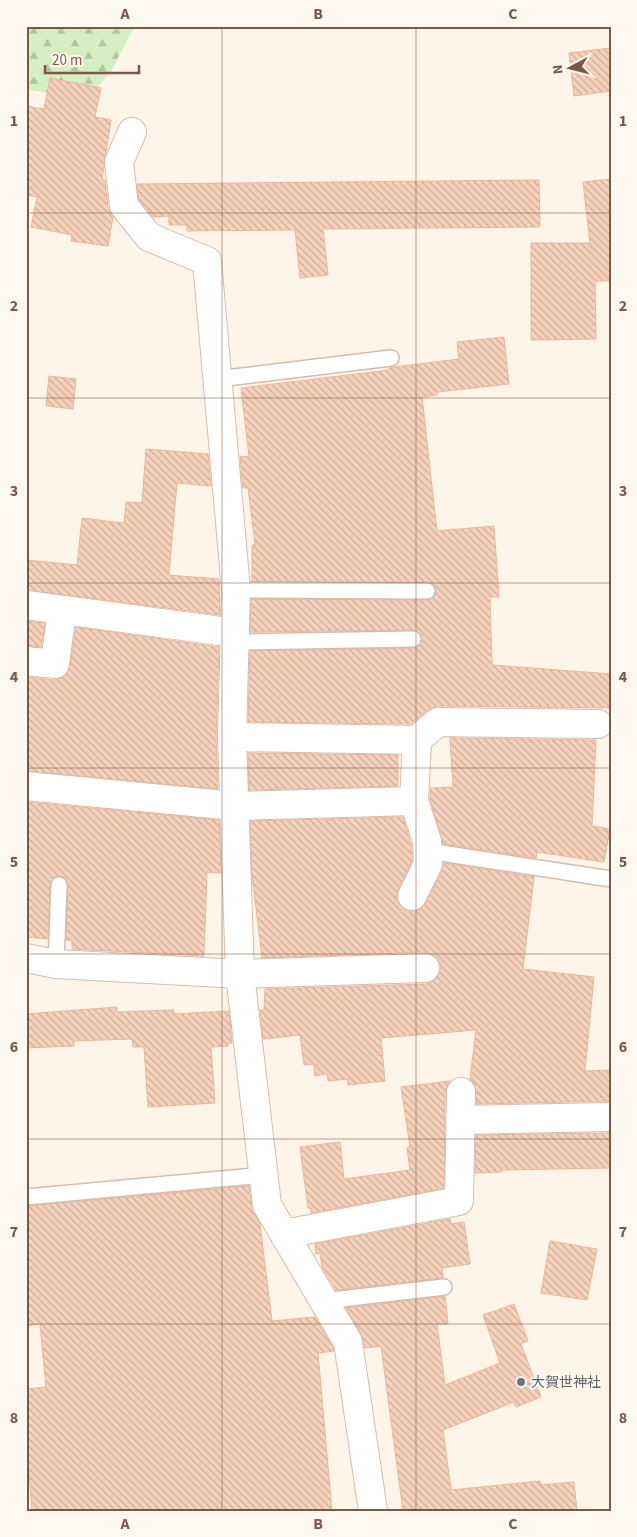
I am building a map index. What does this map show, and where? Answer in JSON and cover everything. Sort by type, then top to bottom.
[{"type":"street","points":[[132,132],[119,162],[124,206],[149,237],[207,261],[236,590],[232,737],[240,974],[267,1205],[348,1342],[372,1511]]},
{"type":"street","points":[[26,605],[235,637]]},
{"type":"street","points":[[26,660],[55,664],[62,610]]},
{"type":"street","points":[[232,737],[417,740],[438,722],[598,724]]},
{"type":"street","points":[[412,896],[428,864],[427,841],[414,801],[417,740]]},
{"type":"street","points":[[26,786],[234,806],[414,801]]},
{"type":"street","points":[[26,958],[56,964],[240,974],[425,968]]},
{"type":"street","points":[[284,1234],[459,1202],[461,1092]]},
{"type":"street","points":[[460,1120],[611,1117]]},
{"type":"lane","points":[[218,379],[391,358]]},
{"type":"lane","points":[[236,590],[427,591]]},
{"type":"lane","points":[[235,637],[413,639]]},
{"type":"lane","points":[[428,851],[611,879]]},
{"type":"lane","points":[[56,964],[60,885]]},
{"type":"lane","points":[[26,1197],[264,1175]]},
{"type":"lane","points":[[324,1301],[444,1287]]},
{"type":"green space","points":[[26,26],[135,26],[110,73],[89,97],[26,90]]},
{"type":"building","points":[[611,48],[611,91],[574,96],[569,53]]},
{"type":"building","points":[[50,78],[101,88],[95,117],[111,120],[102,179],[105,180],[108,208],[113,217],[108,246],[71,241],[72,235],[31,227],[37,197],[26,195],[26,106],[44,109]]},
{"type":"building","points":[[611,179],[611,281],[595,281],[596,339],[531,340],[531,243],[590,243],[583,182]]},
{"type":"building","points":[[539,180],[540,227],[323,229],[328,275],[300,278],[295,230],[187,231],[187,225],[169,225],[169,216],[153,217],[139,200],[137,184]]},
{"type":"building","points":[[504,337],[509,384],[437,392],[437,395],[422,397],[437,531],[494,526],[499,597],[490,597],[492,665],[611,674],[611,708],[438,706],[428,710],[411,724],[248,722],[250,651],[413,648],[418,647],[422,639],[421,634],[413,630],[250,632],[251,599],[427,600],[435,596],[436,591],[432,583],[427,582],[252,581],[252,545],[255,545],[248,488],[243,488],[240,456],[249,457],[241,388],[389,370],[389,368],[394,367],[459,359],[457,342]]},
{"type":"building","points":[[49,376],[76,379],[73,409],[46,406]]},
{"type":"building","points":[[146,449],[208,454],[211,486],[177,483],[169,575],[219,579],[220,615],[26,590],[26,560],[77,565],[82,518],[124,523],[126,502],[142,503]]},
{"type":"building","points":[[26,621],[45,623],[41,647],[26,646]]},
{"type":"building","points":[[76,627],[219,647],[216,737],[218,789],[26,771],[26,677],[54,680],[62,678],[67,674]]},
{"type":"building","points":[[450,738],[596,740],[592,826],[610,829],[604,862],[537,852],[536,858],[443,844],[430,799],[430,788],[453,787]]},
{"type":"building","points":[[248,753],[398,755],[398,786],[249,790]]},
{"type":"building","points":[[26,802],[219,820],[221,873],[207,872],[204,956],[72,949],[72,941],[66,940],[68,885],[64,877],[60,876],[54,877],[50,884],[48,939],[26,937]]},
{"type":"building","points":[[403,817],[411,844],[412,861],[396,896],[399,904],[405,910],[412,912],[420,909],[426,903],[444,863],[534,877],[523,969],[594,977],[585,1071],[611,1070],[611,1101],[476,1104],[475,1085],[470,1079],[476,1030],[381,1038],[385,1081],[348,1085],[348,1079],[328,1081],[327,1074],[315,1076],[314,1064],[304,1065],[300,1035],[263,1039],[260,1010],[264,1010],[265,989],[426,984],[438,976],[441,967],[438,959],[424,952],[262,958],[252,875],[250,821]]},
{"type":"building","points":[[117,1007],[117,1012],[174,1010],[174,1014],[229,1011],[232,1043],[228,1043],[228,1046],[211,1047],[215,1103],[148,1107],[144,1047],[133,1047],[132,1039],[74,1041],[74,1046],[26,1048],[26,1014]]},
{"type":"building","points":[[450,1081],[445,1092],[444,1188],[311,1213],[311,1208],[308,1208],[300,1147],[340,1142],[344,1179],[410,1170],[407,1148],[410,1147],[401,1087]]},
{"type":"building","points":[[611,1133],[611,1168],[501,1170],[501,1172],[475,1173],[476,1135]]},
{"type":"building","points":[[249,1186],[252,1207],[260,1224],[272,1321],[315,1317],[333,1347],[334,1351],[318,1353],[332,1511],[32,1511],[26,1434],[26,1389],[46,1387],[40,1324],[26,1326],[26,1206]]},
{"type":"building","points":[[450,1219],[451,1224],[464,1222],[470,1264],[442,1268],[443,1278],[336,1290],[322,1267],[320,1253],[316,1254],[315,1244]]},
{"type":"building","points":[[550,1241],[597,1249],[587,1300],[541,1293]]},
{"type":"building","points":[[445,1296],[448,1324],[437,1324],[445,1385],[500,1363],[483,1315],[514,1304],[528,1341],[521,1344],[541,1397],[516,1407],[514,1402],[443,1430],[451,1490],[540,1481],[541,1485],[574,1482],[577,1511],[403,1511],[381,1346],[365,1348],[361,1334],[346,1308]]},
{"type":"place","name":"大賀世神社","points":[[521,1382]]}]
